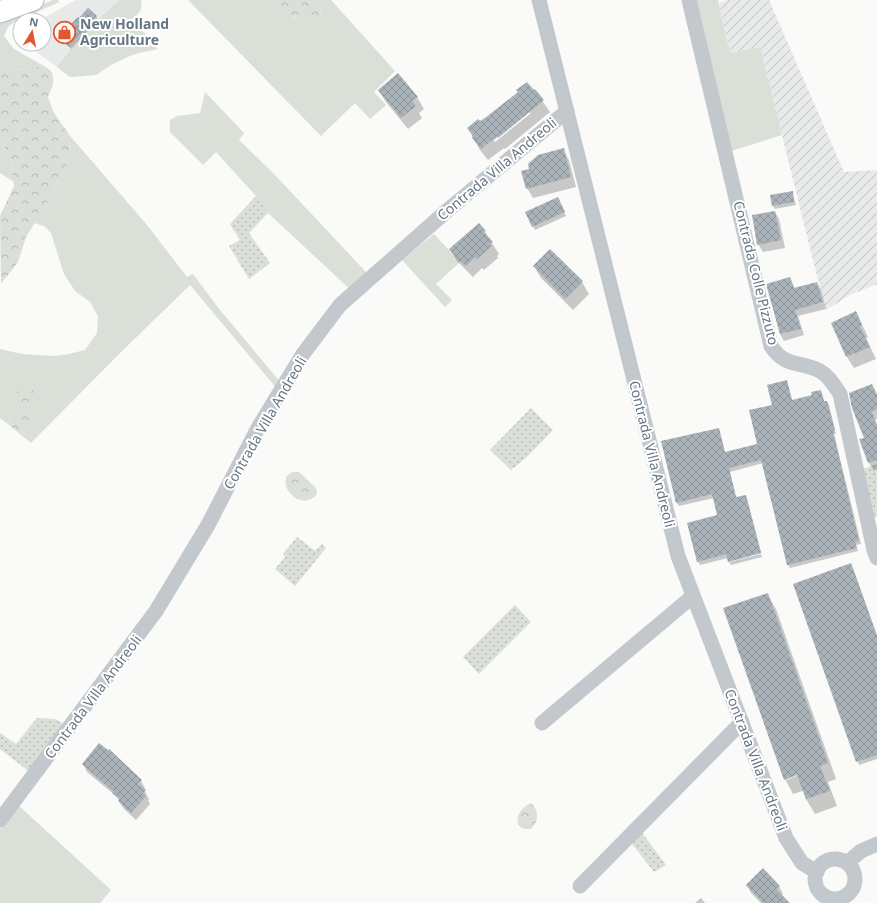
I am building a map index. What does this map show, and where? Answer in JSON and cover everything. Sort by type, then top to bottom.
[{"type":"main road","points":[[0,12],[33,0]]},
{"type":"street","points":[[539,0],[567,111]]},
{"type":"street","name":"Contrada Colle Pizzuto","points":[[689,0],[772,346],[776,353],[790,362],[821,371],[830,378],[840,394],[877,558]]},
{"type":"street","name":"Contrada Villa Andreoli","points":[[0,820],[156,611],[208,525],[267,414],[303,354],[340,305],[448,209],[567,111],[676,548],[786,838],[802,863],[817,872]]},
{"type":"street","points":[[542,722],[693,596]]},
{"type":"street","points":[[580,886],[742,722]]},
{"type":"street","points":[[847,863],[861,851],[877,844]]},
{"type":"street","points":[[832,859],[838,859],[847,863],[853,870],[855,876],[855,882],[849,900],[832,898],[821,893],[815,882],[817,872],[821,865],[832,859]]},
{"type":"shaded area","name":"New Holland Agriculture","points":[[76,0],[120,0],[104,13],[70,49],[57,67],[36,52],[52,52],[52,13]]},
{"type":"shaded area","points":[[728,0],[769,0],[844,172],[877,170],[877,284],[850,295],[826,310],[760,47],[730,53],[719,3]]},
{"type":"green space","points":[[53,0],[58,0],[59,2],[37,12],[24,12]]},
{"type":"green space","points":[[120,0],[141,0],[140,11],[132,19],[158,49],[130,56],[111,65],[96,75],[70,77],[57,67],[86,31]]},
{"type":"green space","points":[[188,0],[278,0],[278,4],[292,18],[299,17],[305,20],[322,18],[319,0],[331,0],[395,71],[374,92],[386,105],[370,119],[355,103],[321,136]]},
{"type":"green space","points":[[278,0],[319,0],[322,18],[314,24],[299,17],[286,18],[279,12]]},
{"type":"green space","points":[[693,0],[718,0],[730,53],[760,47],[782,135],[728,152]]},
{"type":"green space","points":[[12,17],[12,24],[8,27],[4,36],[12,46],[12,52],[19,52],[42,65],[16,70],[0,64],[0,22]]},
{"type":"green space","points":[[0,64],[16,70],[42,65],[51,71],[53,75],[53,83],[48,97],[54,113],[71,137],[70,158],[47,203],[26,237],[18,262],[1,284],[0,216],[14,186],[12,163],[0,136]]},
{"type":"green space","points":[[205,92],[244,133],[239,140],[274,174],[367,273],[353,292],[268,213],[256,196],[216,152],[203,165],[170,132],[170,120],[177,116],[200,113]]},
{"type":"green space","points":[[0,136],[12,163],[14,182],[0,173]]},
{"type":"green space","points":[[71,137],[147,225],[187,277],[193,274],[220,310],[281,383],[278,390],[190,285],[31,443],[21,435],[25,433],[16,411],[10,415],[9,425],[0,418],[0,349],[22,354],[54,356],[69,354],[85,350],[97,333],[98,316],[90,302],[75,291],[64,274],[51,233],[44,226],[34,223],[47,203],[70,158]]},
{"type":"green space","points":[[256,196],[268,213],[249,233],[270,263],[249,279],[229,246],[240,240],[230,224]]},
{"type":"green space","points":[[434,234],[460,262],[436,284],[452,300],[445,307],[402,260]]},
{"type":"green space","points":[[28,385],[33,390],[35,399],[30,406],[25,407],[19,401],[17,394],[20,388]]},
{"type":"green space","points":[[531,408],[553,430],[527,457],[511,470],[490,450]]},
{"type":"green space","points":[[16,411],[26,416],[32,427],[21,435],[9,425],[10,415]]},
{"type":"green space","points":[[877,464],[877,517],[871,518],[860,470]]},
{"type":"green space","points":[[292,472],[299,472],[316,488],[317,494],[313,498],[309,500],[300,500],[288,491],[286,486],[286,477]]},
{"type":"green space","points":[[297,537],[315,551],[322,544],[326,548],[295,586],[275,569],[285,557],[283,554]]},
{"type":"green space","points":[[515,605],[531,622],[479,674],[463,657]]},
{"type":"green space","points":[[37,718],[55,719],[65,725],[30,772],[0,749],[0,733],[16,744]]},
{"type":"green space","points":[[531,803],[537,812],[536,823],[531,829],[524,829],[520,827],[518,823],[519,814]]},
{"type":"green space","points":[[18,805],[111,890],[100,903],[0,903],[0,829]]},
{"type":"green space","points":[[640,830],[666,865],[654,872],[629,840]]},
{"type":"building","points":[[88,8],[97,16],[69,47],[58,37]]},
{"type":"building","points":[[398,73],[418,97],[412,101],[416,106],[401,118],[378,90]]},
{"type":"building","points":[[527,82],[544,100],[498,138],[497,136],[481,149],[472,138],[473,136],[467,128],[478,119],[480,121],[485,118],[518,92],[516,90]]},
{"type":"building","points":[[564,148],[571,177],[526,189],[521,171],[529,169],[528,164],[538,155]]},
{"type":"building","points":[[793,191],[794,202],[772,206],[770,195]]},
{"type":"building","points":[[558,197],[565,212],[532,227],[525,212]]},
{"type":"building","points":[[775,211],[781,240],[757,245],[752,215]]},
{"type":"building","points":[[479,223],[486,231],[484,232],[493,242],[490,244],[492,246],[477,259],[475,257],[466,266],[461,261],[460,262],[449,249]]},
{"type":"building","points":[[550,249],[583,281],[565,299],[533,266]]},
{"type":"building","points":[[790,277],[794,288],[817,282],[823,302],[795,310],[801,329],[780,334],[766,284]]},
{"type":"building","points":[[856,311],[862,325],[860,326],[870,347],[846,357],[831,323]]},
{"type":"building","points":[[787,380],[792,400],[812,395],[811,392],[821,390],[824,401],[827,401],[835,430],[833,431],[859,541],[855,542],[857,548],[787,565],[761,460],[729,468],[736,497],[746,495],[761,553],[728,562],[726,554],[697,562],[687,523],[717,515],[712,494],[676,503],[661,441],[719,428],[725,452],[757,444],[749,410],[772,405],[767,385]]},
{"type":"building","points":[[872,384],[877,395],[877,409],[872,412],[877,426],[877,460],[868,463],[859,439],[864,438],[852,408],[849,393]]},
{"type":"building","points":[[851,563],[877,636],[877,755],[856,762],[793,584]]},
{"type":"building","points":[[768,593],[828,763],[820,766],[830,791],[806,799],[797,775],[784,780],[723,608]]},
{"type":"building","points":[[99,743],[108,750],[109,749],[142,780],[138,784],[146,790],[143,793],[146,796],[131,813],[118,801],[120,799],[112,793],[114,792],[82,764]]},
{"type":"building","points":[[763,868],[780,886],[776,889],[790,903],[763,903],[746,885]]},
{"type":"place","name":"New Holland Agriculture","points":[[65,32]]}]
